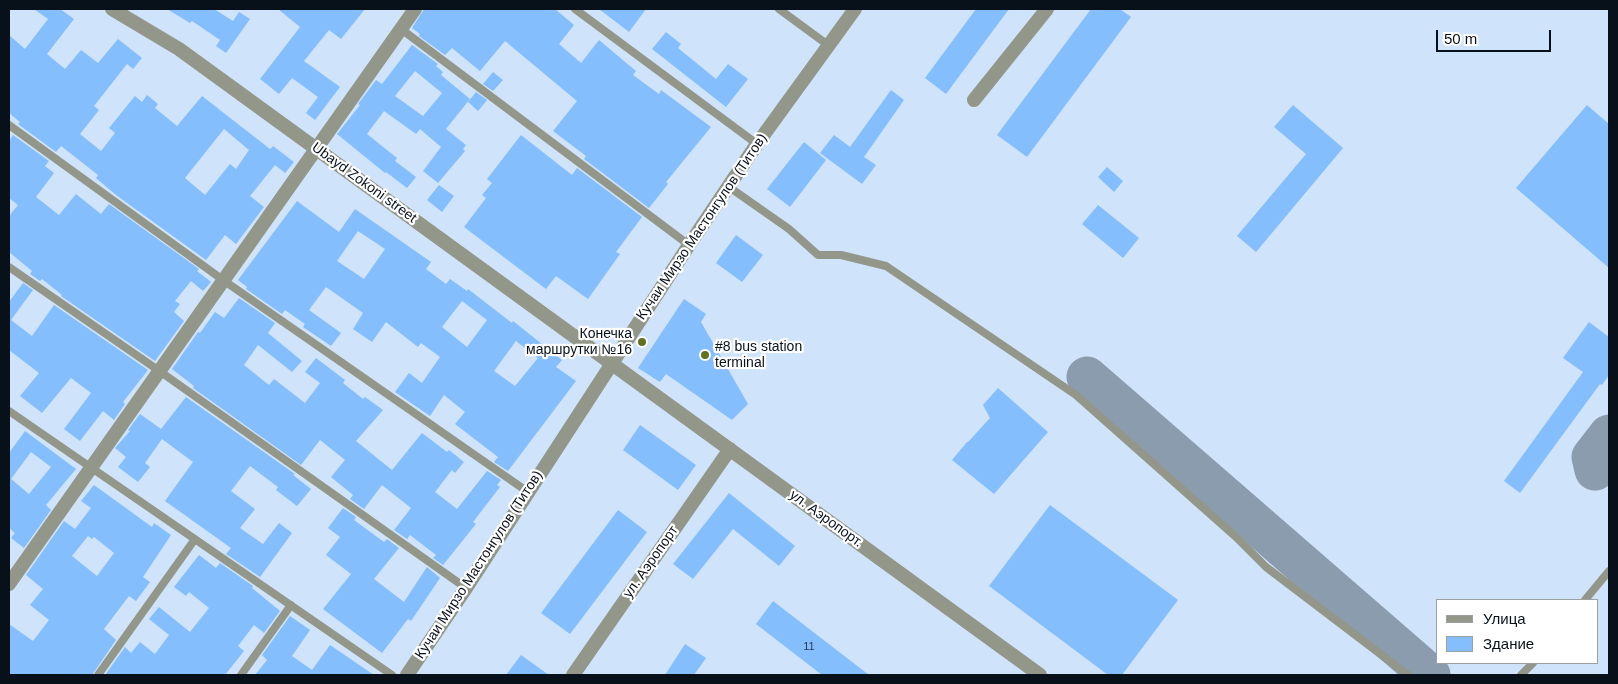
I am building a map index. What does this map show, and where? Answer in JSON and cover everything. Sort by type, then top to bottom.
[{"type":"street","name":"Ubayd Zokoni street","points":[[112,9],[179,49],[612,364]]},
{"type":"street","points":[[9,584],[92,468],[158,370],[415,9]]},
{"type":"street","name":"Кучаи Мирзо Мастонгулов (Титов)","points":[[407,675],[466,588],[689,245],[757,144],[855,9]]},
{"type":"street","points":[[974,100],[1047,9]]},
{"type":"street","name":"ул. Аэропорт.","points":[[612,364],[1040,675]]},
{"type":"street","name":"ул. Аэропорт","points":[[572,675],[730,449]]},
{"type":"lane","points":[[575,9],[757,144]]},
{"type":"lane","points":[[779,9],[828,45]]},
{"type":"lane","points":[[401,29],[689,245]]},
{"type":"lane","points":[[9,125],[222,280],[528,492]]},
{"type":"lane","points":[[729,187],[788,228],[818,255],[841,255],[886,266],[1076,395],[1236,537],[1266,567],[1408,675]]},
{"type":"lane","points":[[9,267],[466,588]]},
{"type":"lane","points":[[9,411],[392,675]]},
{"type":"lane","points":[[98,675],[195,539]]},
{"type":"lane","points":[[1586,599],[1609,571]]},
{"type":"lane","points":[[241,675],[291,605]]},
{"type":"lane","points":[[1521,675],[1532,664]]},
{"type":"building","points":[[34,9],[60,9],[74,19],[47,54],[65,69],[81,50],[98,63],[118,39],[142,58],[133,69],[127,64],[94,106],[99,110],[80,134],[101,151],[115,133],[109,128],[135,96],[142,102],[147,95],[158,104],[155,108],[177,126],[202,96],[270,149],[273,146],[294,162],[285,173],[275,165],[250,196],[264,207],[236,244],[225,235],[206,260],[116,195],[96,178],[98,175],[61,146],[56,152],[18,124],[20,122],[9,113],[9,35],[25,49],[48,19]],"holes":[[[224,129],[249,150],[236,169],[230,164],[205,195],[185,178]]]},
{"type":"building","points":[[167,9],[214,9],[233,21],[239,12],[250,19],[226,53],[216,46],[220,40],[192,21],[190,23]]},
{"type":"building","points":[[278,9],[365,9],[341,39],[329,30],[304,61],[340,87],[315,120],[306,113],[318,97],[292,78],[279,94],[260,79],[300,27]]},
{"type":"building","points":[[424,9],[555,9],[574,25],[559,44],[581,63],[599,40],[636,71],[633,75],[659,94],[661,90],[711,127],[666,182],[668,184],[649,208],[584,159],[586,156],[553,131],[577,101],[505,41],[480,71],[452,48],[445,55],[419,36],[420,34],[412,28]]},
{"type":"building","points":[[599,9],[646,9],[629,32]]},
{"type":"building","points":[[976,9],[1009,9],[946,94],[925,78]]},
{"type":"building","points":[[1091,9],[1120,9],[1131,17],[1027,157],[997,135]]},
{"type":"building","points":[[666,32],[681,44],[678,48],[716,79],[728,64],[748,79],[726,107],[652,49]]},
{"type":"building","points":[[412,45],[438,64],[436,66],[443,72],[441,75],[470,99],[446,129],[466,145],[463,149],[465,151],[438,183],[423,171],[441,147],[420,129],[416,134],[384,111],[367,134],[397,158],[395,161],[416,177],[407,188],[385,173],[337,134],[360,105],[358,104],[376,80],[382,84]],"holes":[[[415,71],[442,93],[423,116],[395,96]]]},
{"type":"building","points":[[493,72],[503,80],[493,91],[483,84]]},
{"type":"building","points":[[891,90],[904,100],[864,157],[876,165],[862,184],[820,153],[834,135],[850,147]]},
{"type":"building","points":[[476,92],[487,100],[478,111],[468,102]]},
{"type":"building","points":[[1293,105],[1343,148],[1256,252],[1237,236],[1306,154],[1274,127]]},
{"type":"building","points":[[1587,105],[1609,124],[1609,268],[1516,188]]},
{"type":"building","points":[[13,135],[49,161],[45,166],[54,173],[36,197],[59,215],[76,194],[101,214],[109,204],[199,269],[197,271],[211,282],[203,291],[191,281],[175,301],[180,304],[174,312],[184,321],[155,361],[61,296],[42,279],[40,281],[30,274],[32,271],[9,252],[9,216],[18,205],[9,198],[9,141]]},
{"type":"building","points":[[521,135],[572,175],[577,168],[642,217],[616,252],[620,254],[588,299],[556,276],[546,289],[464,227],[486,198],[482,195],[492,183],[487,179]]},
{"type":"building","points":[[804,142],[826,160],[790,207],[767,189]]},
{"type":"building","points":[[1107,167],[1123,181],[1114,192],[1098,177]]},
{"type":"building","points":[[439,185],[454,196],[442,212],[427,200]]},
{"type":"building","points":[[297,201],[339,232],[355,209],[431,262],[426,269],[446,284],[450,279],[467,291],[468,289],[512,323],[513,321],[562,360],[556,367],[576,381],[508,471],[494,462],[498,457],[455,424],[465,412],[444,395],[430,416],[395,392],[409,373],[422,383],[440,357],[421,343],[418,347],[386,322],[372,342],[353,329],[363,313],[326,287],[309,310],[341,333],[331,346],[303,327],[305,324],[285,310],[282,314],[246,289],[247,287],[238,280]],"holes":[[[358,231],[385,249],[364,279],[337,261]],[[462,301],[487,320],[467,347],[442,327]],[[516,341],[538,358],[515,386],[494,371]]]},
{"type":"building","points":[[1098,205],[1139,238],[1123,258],[1082,224]]},
{"type":"building","points":[[736,235],[763,255],[742,282],[716,263]]},
{"type":"building","points":[[23,283],[33,290],[11,320],[32,336],[54,305],[148,370],[123,402],[125,404],[114,420],[103,411],[80,441],[64,429],[91,393],[71,378],[42,413],[20,396],[39,373],[9,350],[9,302]]},
{"type":"building","points":[[239,298],[275,323],[268,333],[302,361],[292,372],[258,345],[244,365],[269,385],[274,379],[305,403],[320,383],[305,372],[316,358],[345,380],[343,383],[363,399],[365,397],[383,410],[356,441],[392,470],[422,433],[464,462],[455,473],[452,470],[435,492],[457,509],[487,471],[501,480],[497,485],[500,487],[473,522],[476,524],[443,565],[433,558],[436,555],[410,535],[407,539],[394,530],[411,508],[382,485],[364,509],[350,499],[353,495],[331,477],[345,460],[320,440],[301,465],[193,388],[194,386],[172,369],[198,332],[200,333],[215,312],[224,318]]},
{"type":"building","points":[[684,299],[706,314],[701,322],[748,404],[732,420],[666,374],[660,382],[638,368]]},
{"type":"building","points":[[1589,322],[1609,337],[1609,375],[1602,385],[1600,384],[1520,493],[1504,481],[1583,372],[1563,358]]},
{"type":"building","points":[[998,388],[1048,432],[994,494],[952,460],[990,418],[983,405]]},
{"type":"building","points":[[186,397],[295,474],[293,475],[311,489],[297,506],[276,490],[278,487],[250,466],[231,491],[255,509],[240,528],[263,544],[279,523],[292,533],[260,577],[226,554],[231,548],[165,501],[193,462],[162,439],[145,463],[150,467],[138,482],[118,467],[126,457],[115,448],[130,431],[128,430],[140,414],[161,429]]},
{"type":"building","points":[[640,425],[696,465],[678,490],[623,450]]},
{"type":"building","points":[[25,431],[76,469],[46,505],[51,510],[24,548],[11,538],[15,533],[9,528],[9,453]],"holes":[[[31,452],[51,467],[29,494],[11,479]]]},
{"type":"building","points":[[94,485],[152,527],[154,523],[171,535],[143,577],[150,582],[136,601],[129,596],[104,629],[116,640],[92,675],[9,675],[9,624],[33,641],[49,620],[30,605],[43,589],[26,575],[64,521],[75,529],[91,508],[81,501]],"holes":[[[88,536],[92,539],[94,537],[114,553],[97,576],[72,556]]]},
{"type":"building","points":[[729,493],[795,546],[779,566],[733,529],[693,579],[673,564]]},
{"type":"building","points":[[1050,505],[1178,600],[1122,675],[1108,675],[989,586]]},
{"type":"building","points":[[343,508],[356,517],[354,520],[384,542],[387,539],[399,548],[374,579],[404,602],[427,567],[440,578],[411,621],[408,619],[382,653],[323,609],[351,574],[326,555],[340,537],[328,528]]},
{"type":"building","points":[[618,510],[647,532],[570,634],[541,613]]},
{"type":"building","points":[[199,555],[216,568],[220,563],[253,586],[252,588],[280,611],[264,633],[254,625],[238,646],[244,651],[225,675],[105,675],[125,647],[131,653],[140,642],[155,654],[169,635],[149,619],[159,607],[190,632],[209,608],[189,592],[186,596],[174,587]]},
{"type":"building","points":[[773,601],[869,675],[822,675],[756,624]]},
{"type":"building","points":[[290,616],[310,630],[292,656],[312,670],[330,645],[374,675],[255,675],[267,660],[262,655]]},
{"type":"building","points":[[685,644],[706,658],[694,675],[665,675]]},
{"type":"building","points":[[521,655],[549,675],[506,675]]},
{"type":"taxiway","points":[[1087,377],[1430,675]]},
{"type":"taxiway","points":[[1595,470],[1592,457],[1609,435]]},
{"type":"place","name":"Конечка маршрутки №16","points":[[642,342]]},
{"type":"place","name":"#8 bus station terminal","points":[[705,355]]}]
